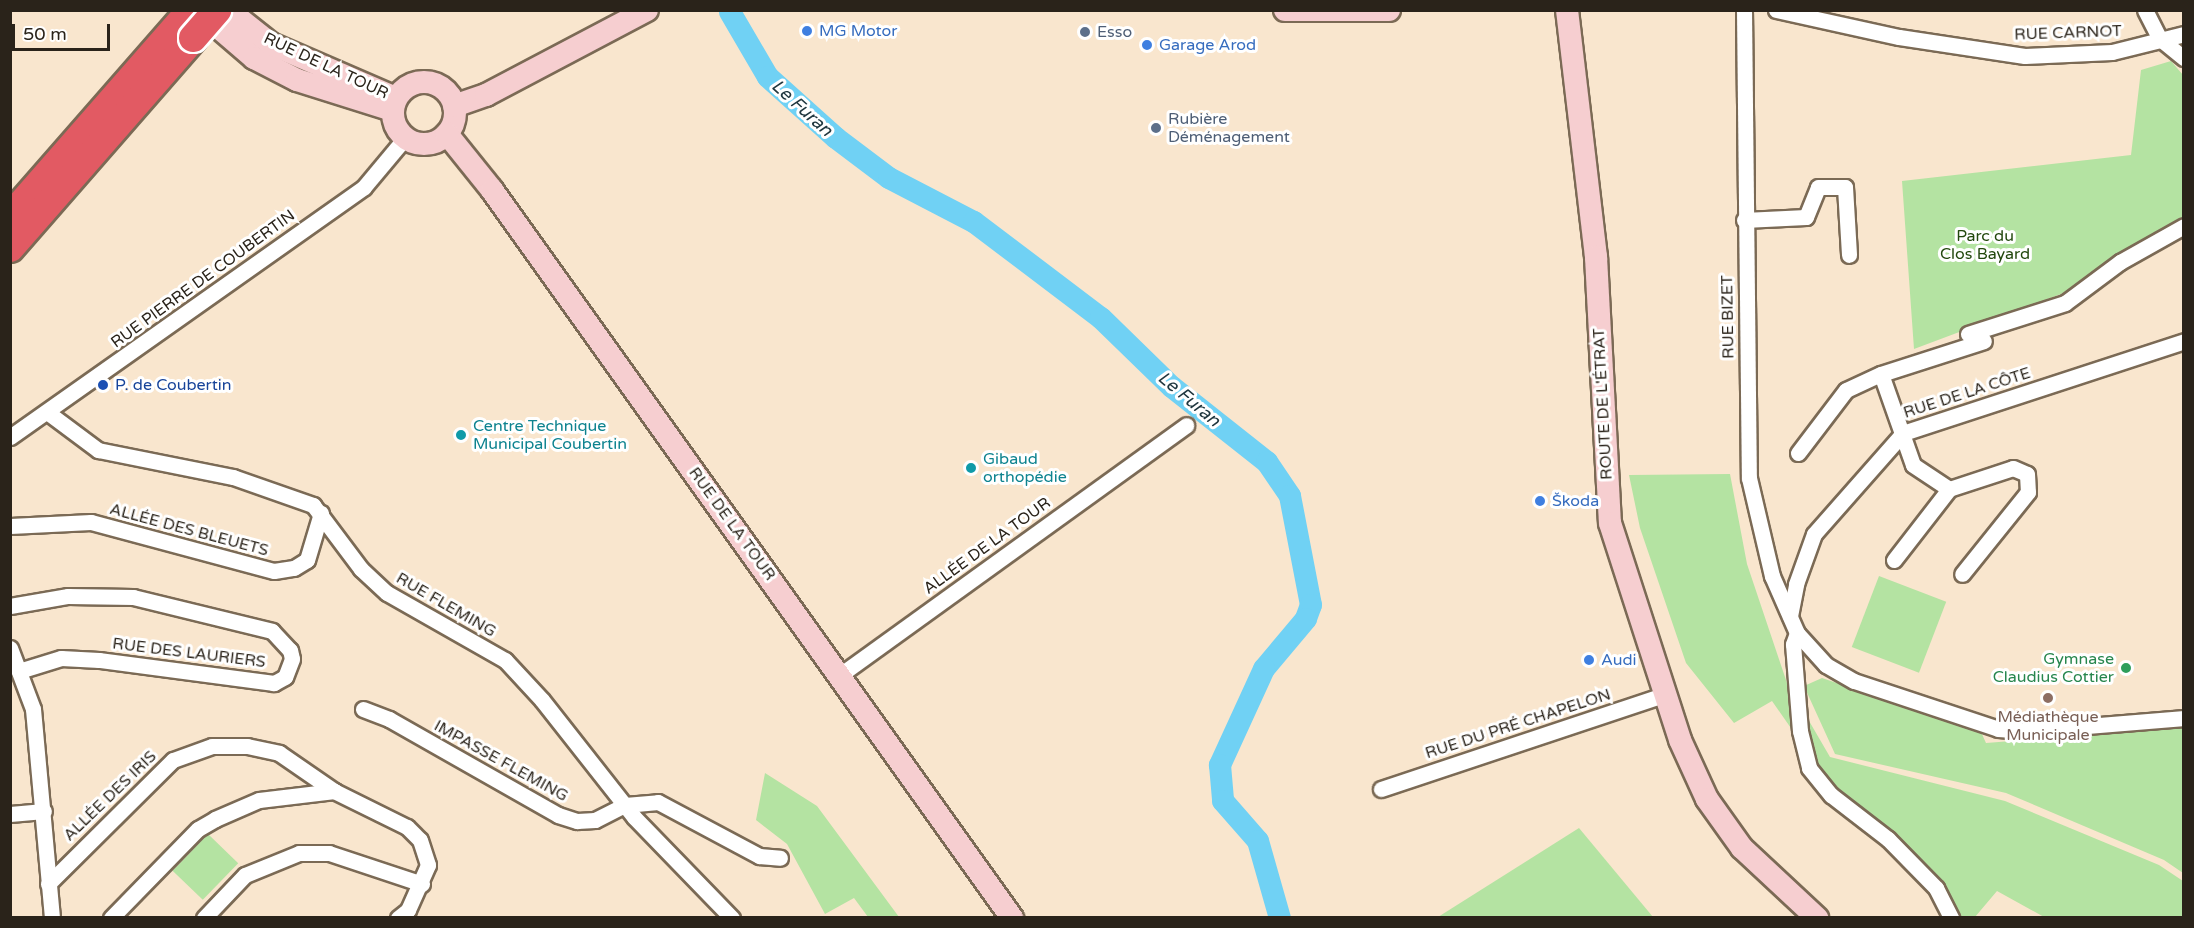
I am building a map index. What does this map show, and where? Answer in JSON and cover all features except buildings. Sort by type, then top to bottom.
[{"type":"highway","points":[[10,217],[186,26],[217,10]]},
{"type":"highway","points":[[10,248],[186,26]]},
{"type":"street","name":"RUE DE LA TOUR","points":[[198,10],[254,58],[297,80],[394,104]]},
{"type":"street","name":"RUE DE LA TOUR","points":[[228,10],[271,44],[394,104]]},
{"type":"street","points":[[454,106],[486,95],[647,10]]},
{"type":"street","points":[[1285,10],[1389,10]]},
{"type":"street","name":"ROUTE DE L'ÉTRAT","points":[[1567,10],[1596,257],[1610,523],[1642,631],[1666,694],[1680,740],[1707,799],[1742,848],[1817,918]]},
{"type":"street","name":"RUE BIZET","points":[[1744,10],[1744,220],[1749,478],[1772,576],[1797,633]]},
{"type":"street","name":"RUE CARNOT","points":[[1776,10],[1899,37],[2025,56],[2112,52],[2159,38],[2184,34]]},
{"type":"street","points":[[2145,10],[2159,38],[2184,58]]},
{"type":"street","points":[[414,83],[432,83],[447,92],[454,106],[455,116],[447,134],[431,143],[405,138],[394,122],[394,104],[414,83]]},
{"type":"street","name":"RUE DE LA TOUR","points":[[447,134],[492,190],[1012,918]]},
{"type":"street","name":"RUE PIERRE DE COUBERTIN","points":[[10,437],[364,187],[405,138]]},
{"type":"street","points":[[1744,220],[1806,217],[1818,187],[1845,187],[1850,255]]},
{"type":"street","points":[[1968,334],[2065,303],[2120,262],[2184,226]]},
{"type":"street","points":[[1798,453],[1846,390],[1881,374],[1984,341]]},
{"type":"street","name":"RUE DE LA CÔTE","points":[[1790,616],[1796,584],[1814,534],[1903,433],[2184,341]]},
{"type":"street","points":[[1881,374],[1913,465],[1949,489]]},
{"type":"street","name":"RUE FLEMING","points":[[47,412],[98,450],[233,477],[313,506],[321,513],[347,552],[387,593],[505,660],[542,700],[625,805],[673,860],[732,918]]},
{"type":"street","name":"ALLÉE DE LA TOUR","points":[[840,675],[1186,425]]},
{"type":"street","points":[[1894,560],[1949,489],[2013,468],[2027,474],[2028,492],[1962,574]]},
{"type":"street","name":"ALLÉE DES BLEUETS","points":[[10,526],[91,522],[274,572],[294,568],[307,560],[321,513]]},
{"type":"street","name":"RUE DES LAURIERS","points":[[10,606],[68,596],[133,597],[272,631],[290,650],[292,659],[285,677],[274,683],[90,659],[61,658],[19,671]]},
{"type":"street","points":[[1951,918],[1936,888],[1888,839],[1831,795],[1809,768],[1800,731],[1793,644],[1797,633],[1826,666],[1854,681],[1998,729],[2026,731],[2184,718]]},
{"type":"street","points":[[10,648],[33,709],[52,918]]},
{"type":"street","name":"RUE DU PRÉ CHAPELON","points":[[1381,789],[1666,694]]},
{"type":"street","name":"IMPASSE FLEMING","points":[[363,709],[389,718],[558,814],[577,821],[595,820],[625,805]]},
{"type":"street","name":"ALLÉE DES IRIS","points":[[48,884],[160,770],[192,750],[248,746],[279,753],[334,791],[408,827],[420,840],[428,865],[422,884]]},
{"type":"street","points":[[111,918],[192,834],[215,819],[259,800],[334,791]]},
{"type":"street","points":[[625,805],[658,802],[759,856],[780,858]]},
{"type":"street","points":[[10,814],[44,811]]},
{"type":"street","points":[[204,918],[245,876],[299,853],[329,853],[422,884],[408,910],[398,918]]},
{"type":"green space","name":"Parc du Clos Bayard","points":[[2171,61],[2183,75],[2183,218],[2061,294],[1914,349],[1902,181],[2131,155],[2141,70]]},
{"type":"green space","points":[[1730,474],[1747,564],[1787,683],[1830,757],[2005,801],[2159,865],[2183,881],[2183,917],[2044,917],[1997,891],[1975,917],[1959,917],[1946,894],[1834,790],[1772,701],[1734,723],[1686,663],[1640,528],[1629,475]]},
{"type":"green space","points":[[1879,576],[1946,602],[1919,673],[1852,647]]},
{"type":"green space","points":[[1822,678],[1981,732],[1986,743],[2183,728],[2183,873],[2164,860],[2006,793],[1835,754],[1804,686]]},
{"type":"green space","points":[[765,773],[817,806],[899,917],[868,917],[854,898],[825,914],[787,844],[756,820]]},
{"type":"green space","points":[[1579,828],[1653,917],[1438,917]]},
{"type":"green space","points":[[208,834],[238,863],[203,900],[173,871]]},
{"type":"waterway","name":"Le Furan","points":[[730,12],[768,77],[836,138],[889,178],[974,222],[1101,318],[1172,387],[1267,462],[1290,496],[1311,605],[1306,619],[1264,669],[1220,765],[1223,801],[1258,841],[1280,918]]},
{"type":"place","name":"MG Motor","points":[[807,31]]},
{"type":"place","name":"Esso","points":[[1085,32]]},
{"type":"place","name":"Garage Arod","points":[[1147,45]]},
{"type":"place","name":"Rubière Déménagement","points":[[1156,128]]},
{"type":"place","name":"P. de Coubertin","points":[[103,385]]},
{"type":"place","name":"Centre Technique Municipal Coubertin","points":[[461,435]]},
{"type":"place","name":"Gibaud orthopédie","points":[[971,468]]},
{"type":"place","name":"Škoda","points":[[1540,501]]},
{"type":"place","name":"Audi","points":[[1589,660]]},
{"type":"place","name":"Gymnase Claudius Cottier","points":[[2126,668]]},
{"type":"place","name":"Médiathèque Municipale","points":[[2048,698]]}]
